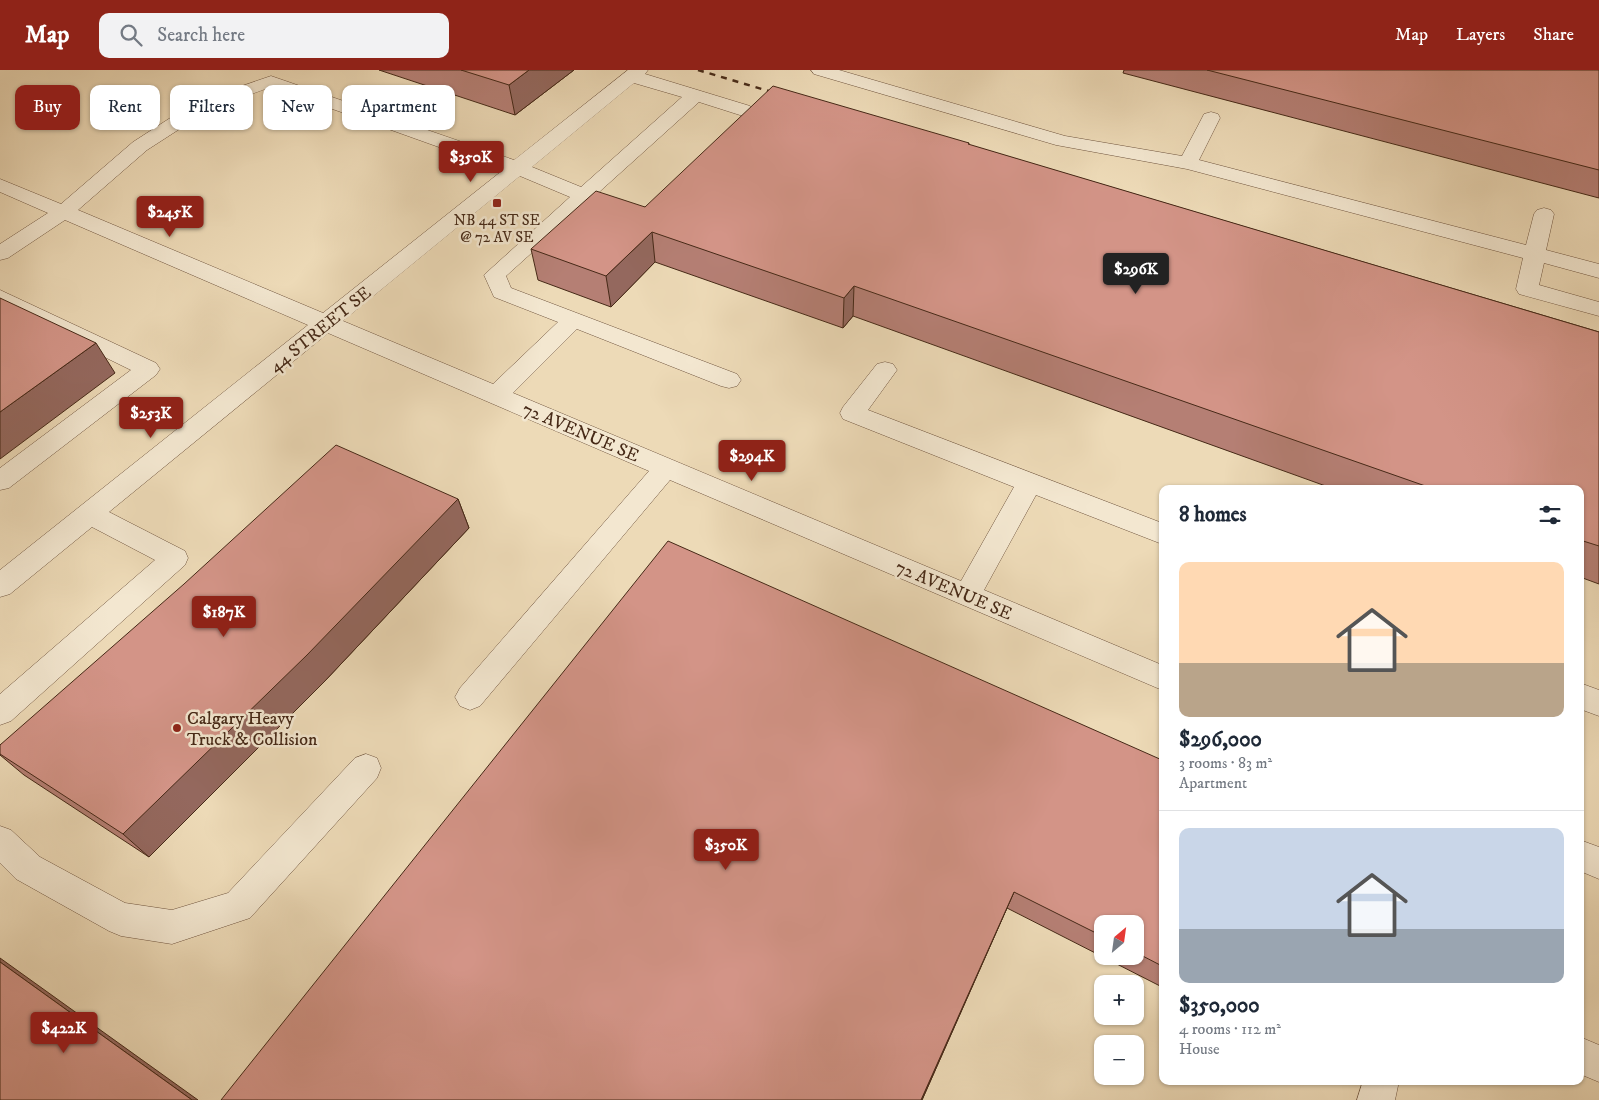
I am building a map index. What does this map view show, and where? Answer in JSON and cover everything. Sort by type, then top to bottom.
[{"type":"street","points":[[820,70],[1064,140],[1188,163],[1599,271]]},
{"type":"street","points":[[635,73],[695,96],[743,110]]},
{"type":"street","name":"44 STREET SE","points":[[0,586],[635,73]]},
{"type":"street","points":[[0,253],[64,212],[140,146],[202,106],[271,80],[517,168],[583,195]]},
{"type":"street","points":[[695,96],[494,275],[502,292],[729,380]]},
{"type":"street","points":[[1188,163],[1211,118]]},
{"type":"street","name":"72 AVENUE SE","points":[[0,186],[1159,677]]},
{"type":"street","points":[[0,206],[20,194]]},
{"type":"street","points":[[1544,214],[1527,289],[1599,309]]},
{"type":"street","points":[[0,297],[148,369],[0,481]]},
{"type":"street","points":[[495,396],[573,320]]},
{"type":"street","points":[[885,370],[852,413],[1159,533]]},
{"type":"street","points":[[470,697],[666,468]]},
{"type":"street","points":[[967,595],[1030,482]]},
{"type":"street","points":[[0,712],[175,558],[90,514]]},
{"type":"street","points":[[1584,697],[1599,703]]},
{"type":"street","points":[[0,841],[28,868],[121,919],[172,927],[238,906],[366,768]]},
{"type":"street","points":[[1584,856],[1599,863]]},
{"type":"street","points":[[1584,1057],[1599,1064]]},
{"type":"street","points":[[1376,1100],[1380,1085]]},
{"type":"building","points":[[461,70],[529,70],[509,85]]},
{"type":"building","points":[[1207,70],[1599,70],[1599,170]]},
{"type":"building","points":[[773,86],[1599,332],[1599,546],[1584,541],[1584,485],[1423,485],[854,286],[844,298],[652,232],[606,276],[531,249],[596,191],[645,207]]},
{"type":"building","points":[[0,298],[96,343],[0,412]]},
{"type":"building","points":[[336,445],[458,499],[307,655],[123,834],[0,754],[0,745],[184,584]]},
{"type":"building","points":[[668,541],[1159,759],[1159,964],[1144,957],[1144,915],[1094,915],[1094,932],[1014,892],[921,1100],[221,1100]]},
{"type":"building","points":[[0,962],[192,1100],[0,1100]]},
{"type":"railway","points":[[698,70],[782,95]]},
{"type":"place","name":"NB 44 ST SE @ 72 AV SE","points":[[497,203]]},
{"type":"place","name":"Calgary Heavy Truck & Collision","points":[[177,728]]}]
